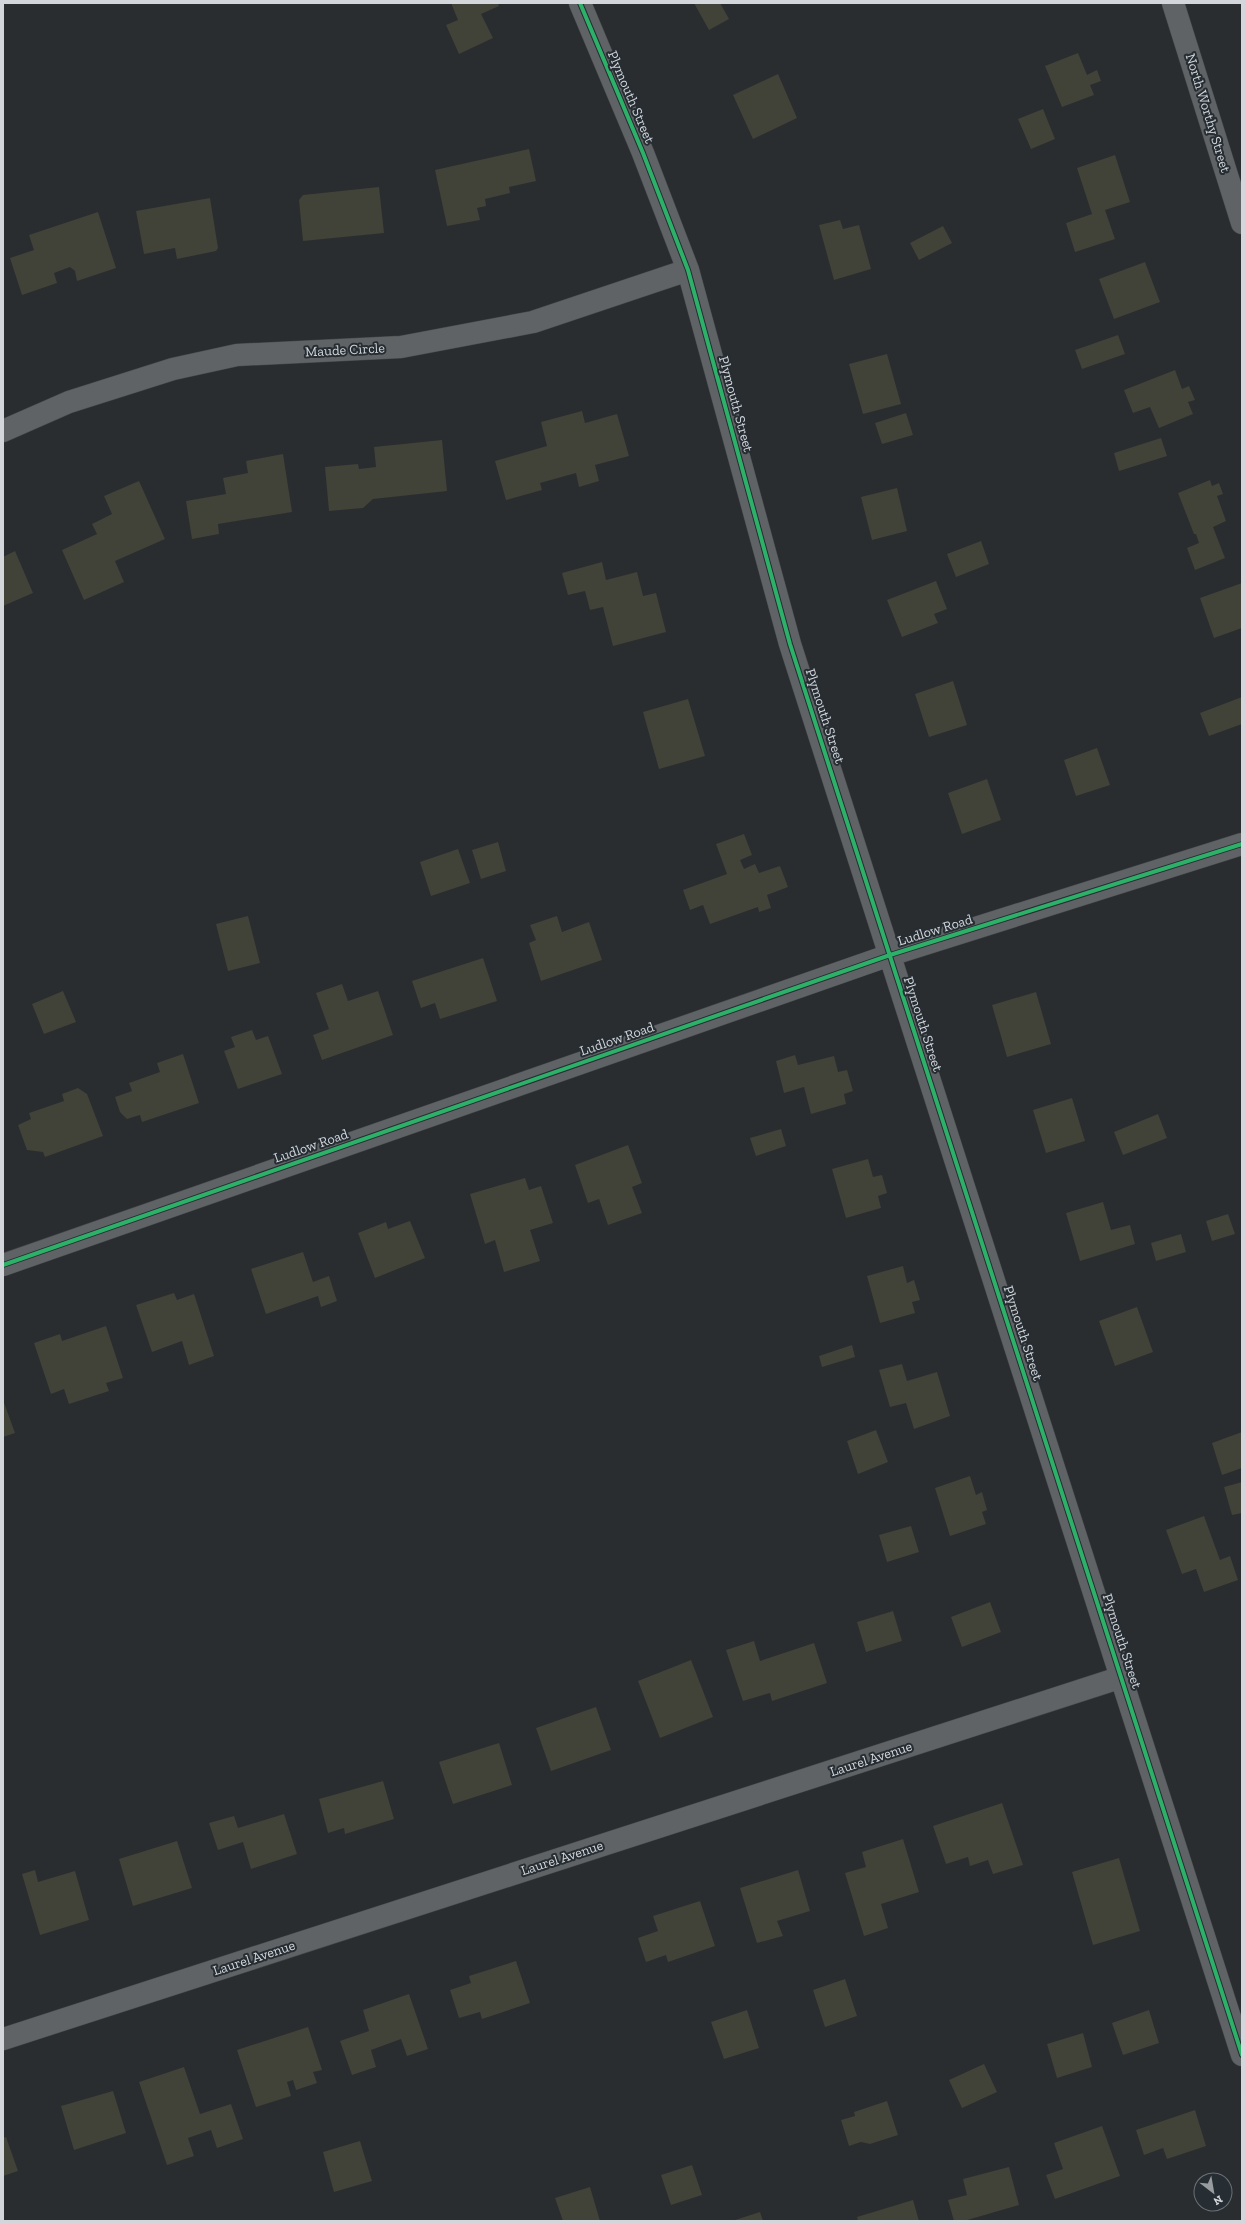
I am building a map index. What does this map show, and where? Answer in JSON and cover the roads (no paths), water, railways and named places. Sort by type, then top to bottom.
[{"type":"street","name":"Plymouth Street","points":[[580,3],[643,153],[688,270],[790,644],[1242,2055]]},
{"type":"street","name":"North Worthy Street","points":[[1173,3],[1242,224]]},
{"type":"street","name":"Maude Circle","points":[[3,431],[69,402],[173,369],[237,355],[401,347],[533,322],[688,270]]},
{"type":"street","name":"Ludlow Road","points":[[3,1265],[890,955],[1242,844]]},
{"type":"street","name":"Laurel Avenue","points":[[3,2039],[1122,1677]]}]
